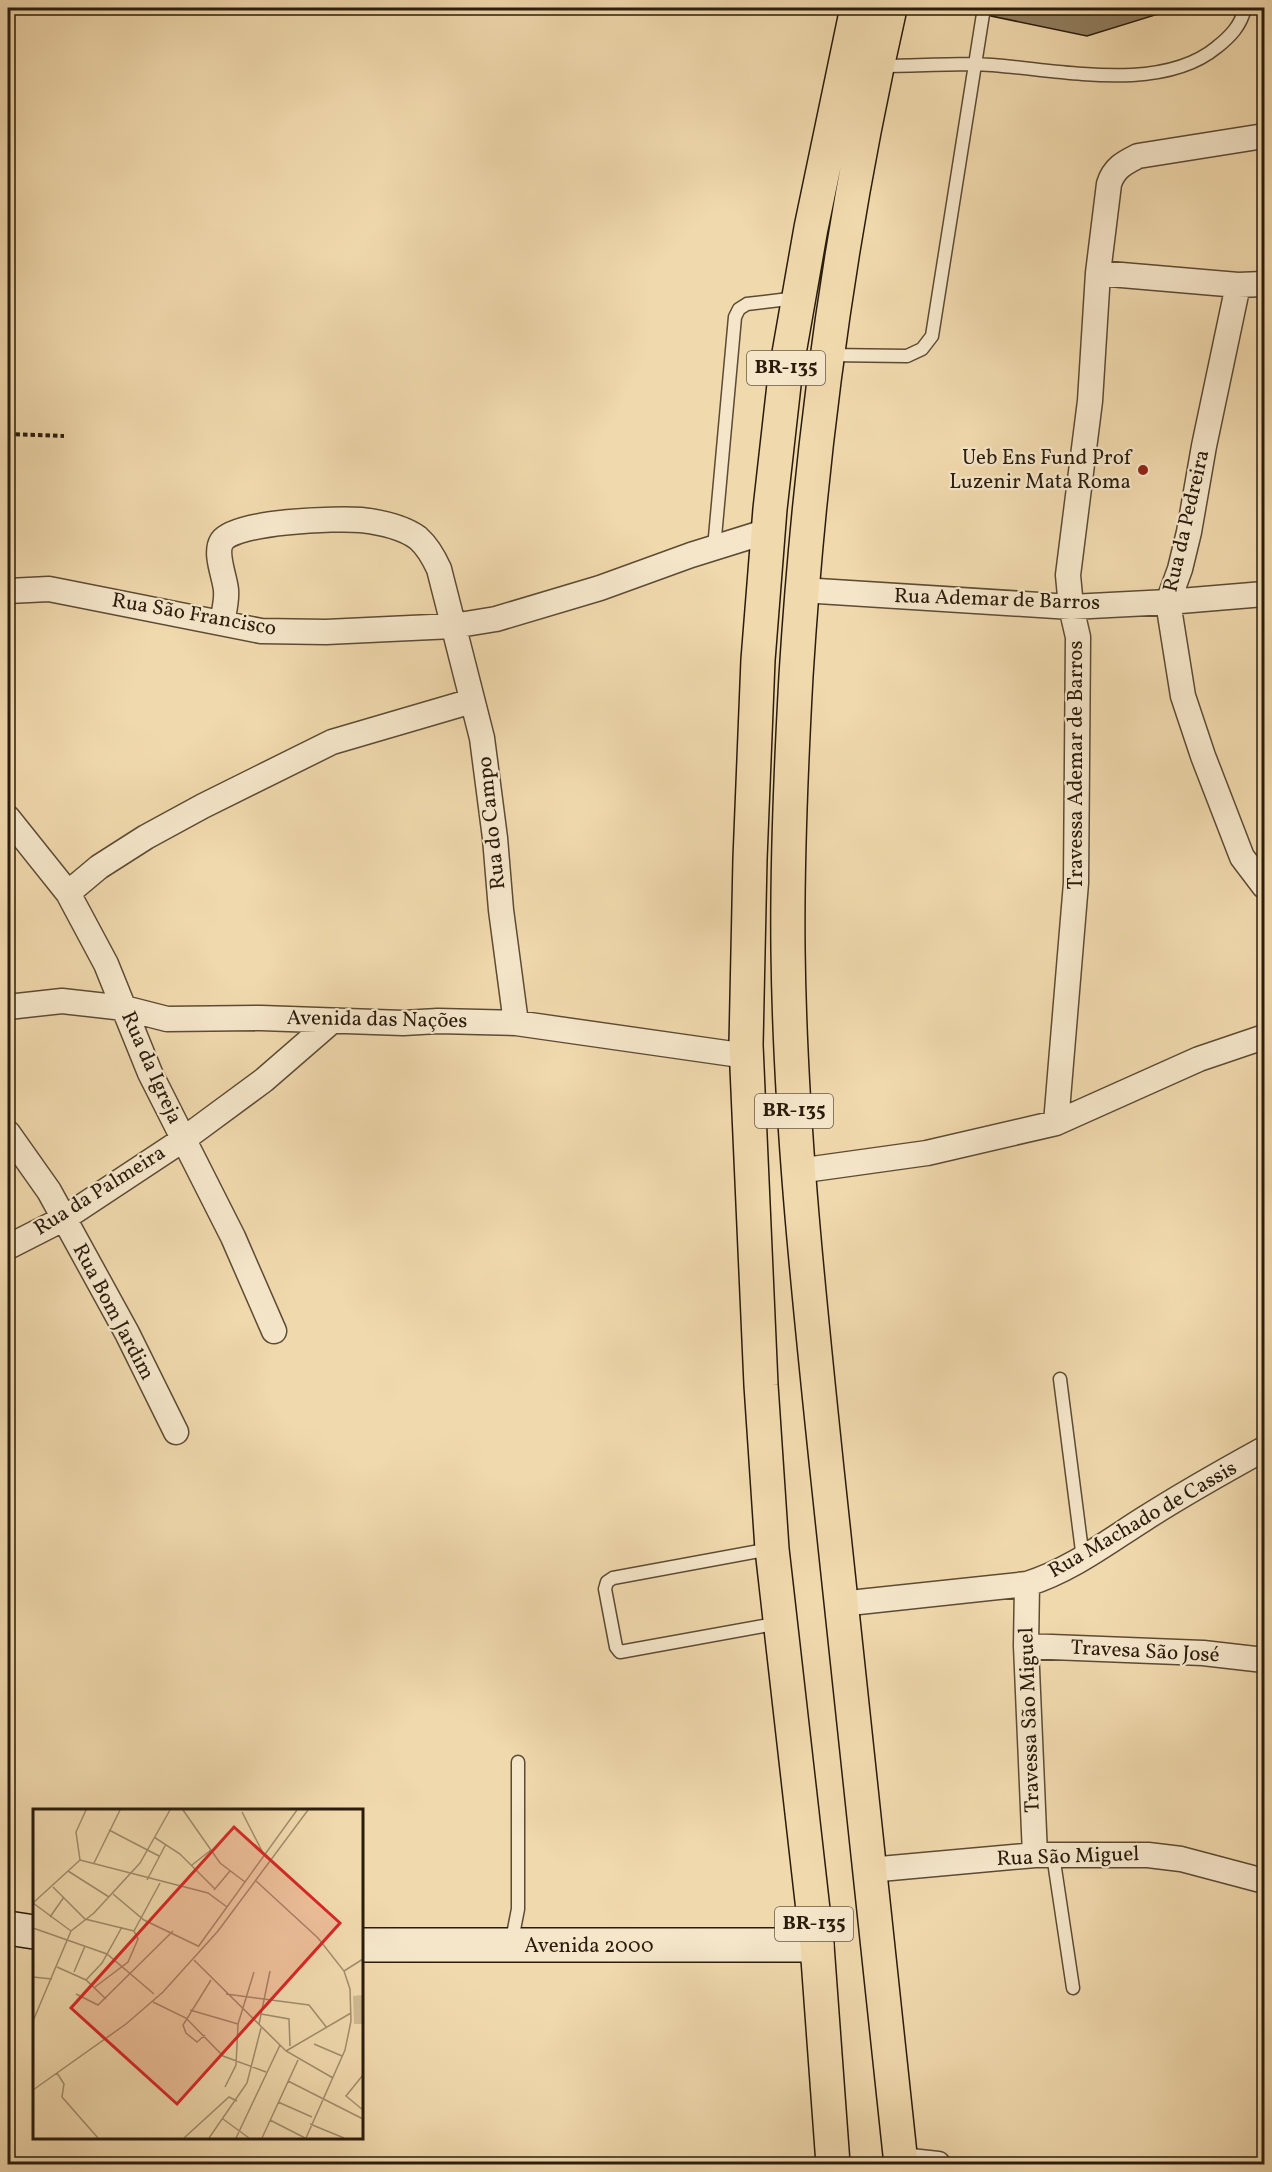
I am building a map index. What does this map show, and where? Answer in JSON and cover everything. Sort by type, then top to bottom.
[{"type":"highway","name":"BR-135","points":[[833,2164],[817,1945],[772,1548],[759,1351],[747,1056],[750,859],[756,707],[768,531],[785,376],[811,228],[858,8]]},
{"type":"highway","name":"BR-135","points":[[890,8],[845,236],[828,355],[802,590],[788,812],[788,950],[791,1065],[798,1171],[840,1604],[901,2162]]},
{"type":"street","name":"Travessa Ademar de Barros","points":[[1056,1123],[1076,883],[1078,636],[1071,607],[1068,575],[1090,401],[1098,273],[1109,184],[1113,173],[1119,166],[1138,156],[1264,136]]},
{"type":"street","points":[[1098,273],[1238,285],[1264,284]]},
{"type":"street","name":"Rua da Pedreira","points":[[1238,285],[1204,446],[1189,532],[1180,569],[1168,602],[1174,648],[1184,696],[1203,756],[1242,857],[1264,886]]},
{"type":"street","name":"Rua do Campo","points":[[222,622],[226,592],[220,561],[220,546],[225,537],[231,533],[291,522],[343,519],[388,525],[418,539],[434,558],[439,569],[482,738],[516,1023]]},
{"type":"street","points":[[453,626],[496,619],[600,588],[768,531]]},
{"type":"street","name":"Rua São Francisco","points":[[8,591],[49,589],[261,631],[326,632],[453,626]]},
{"type":"street","name":"Rua Ademar de Barros","points":[[802,590],[1071,607],[1264,594]]},
{"type":"street","points":[[68,893],[99,867],[146,837],[332,742],[472,701]]},
{"type":"street","name":"Rua da Igreja","points":[[8,818],[68,893],[106,964],[150,1073],[233,1237],[274,1331]]},
{"type":"street","name":"Avenida das Nações","points":[[8,1007],[62,1000],[124,1008],[167,1019],[261,1018],[404,1023],[438,1021],[516,1023],[747,1056]]},
{"type":"street","name":"Rua da Palmeira","points":[[8,1247],[63,1219],[184,1139],[264,1080],[332,1021]]},
{"type":"street","points":[[798,1171],[927,1153],[1056,1123],[1199,1059],[1264,1037]]},
{"type":"street","name":"Rua Bom Jardim","points":[[8,1133],[49,1191],[127,1333],[176,1432]]},
{"type":"street","name":"Rua Machado de Cassis","points":[[840,1604],[1028,1584],[1052,1576],[1264,1449]]},
{"type":"street","name":"Travessa São Miguel","points":[[1028,1584],[1026,1646],[1044,1855]]},
{"type":"street","name":"Travesa São José","points":[[1026,1646],[1203,1653],[1264,1660]]},
{"type":"street","name":"Rua São Miguel","points":[[869,1870],[1044,1855],[1148,1855],[1181,1859],[1264,1881]]},
{"type":"street","points":[[8,1928],[33,1932]]},
{"type":"street","name":"Avenida 2000","points":[[363,1945],[817,1945]]},
{"type":"street","points":[[901,2162],[938,2164]]},
{"type":"lane","points":[[877,66],[974,64],[1090,74],[1150,74],[1176,70],[1204,58],[1231,36],[1245,8]]},
{"type":"lane","points":[[828,355],[907,356],[922,350],[932,336],[983,14]]},
{"type":"lane","points":[[714,548],[735,317],[739,309],[747,304],[799,298]]},
{"type":"lane","points":[[1059,1379],[1083,1559]]},
{"type":"lane","points":[[772,1548],[613,1578],[607,1582],[605,1589],[616,1647],[621,1652],[780,1623]]},
{"type":"lane","points":[[511,1946],[518,1909],[518,1762]]},
{"type":"lane","points":[[1044,1855],[1073,1988]]},
{"type":"path","points":[[8,434],[64,436]]},
{"type":"building","points":[[988,8],[1168,8],[1168,11],[1087,36],[991,16]]},
{"type":"place","name":"Ueb Ens Fund Prof Luzenir Mata Roma","points":[[1143,470]]}]
